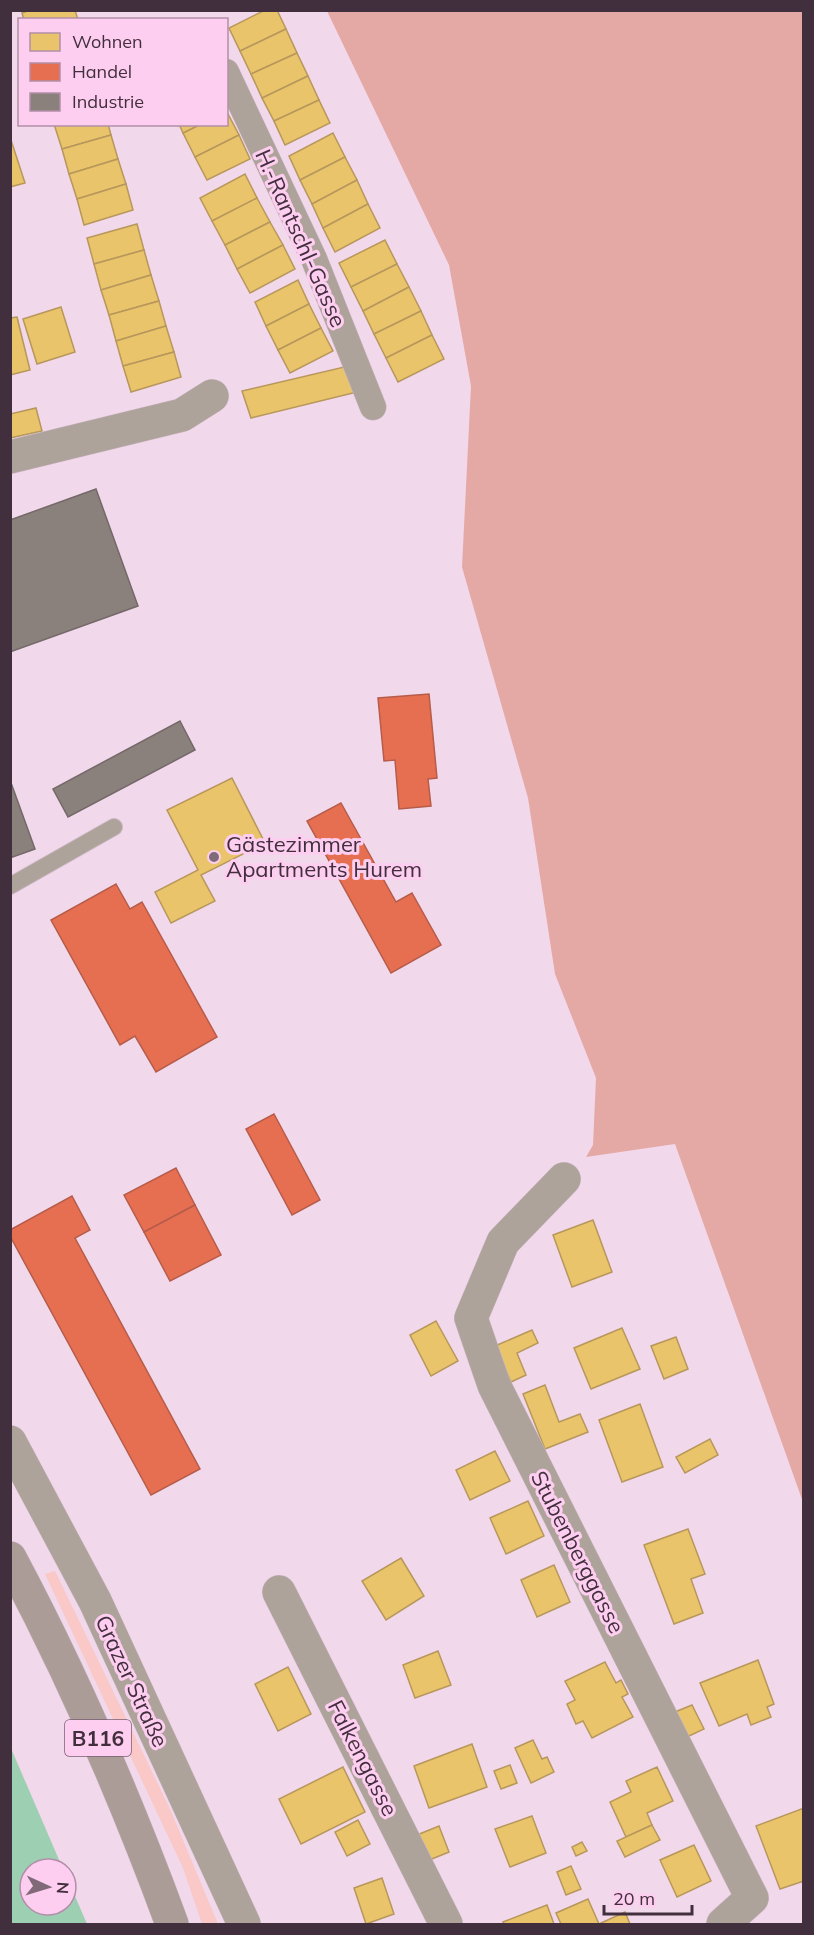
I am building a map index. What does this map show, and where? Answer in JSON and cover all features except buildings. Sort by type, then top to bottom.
[{"type":"main road","name":"B116","points":[[10,1558],[46,1624],[97,1735],[172,1924]]},
{"type":"street","name":"H.-Rantschl-Gasse","points":[[228,76],[314,259],[373,407]]},
{"type":"street","points":[[10,457],[182,415],[212,396]]},
{"type":"street","name":"Stubenberggasse","points":[[564,1179],[503,1242],[471,1318],[494,1385],[752,1899],[723,1924]]},
{"type":"street","name":"Grazer Straße","points":[[10,1442],[94,1601],[244,1924]]},
{"type":"street","name":"Falkengasse","points":[[279,1592],[446,1924]]},
{"type":"lane","points":[[10,886],[114,827]]},
{"type":"shaded area","points":[[327,11],[803,11],[803,1502],[675,1144],[586,1157],[593,1145],[596,1078],[555,974],[528,798],[462,567],[471,386],[449,265]]},
{"type":"shaded area","points":[[55,1571],[170,1809],[218,1924],[202,1924],[183,1868],[45,1574]]},
{"type":"shaded area","points":[[10,1746],[58,1857],[18,1857],[18,1917],[78,1917],[78,1903],[87,1924],[11,1924]]},
{"type":"place","name":"Gästezimmer Apartments Hurem","points":[[214,857]]}]
